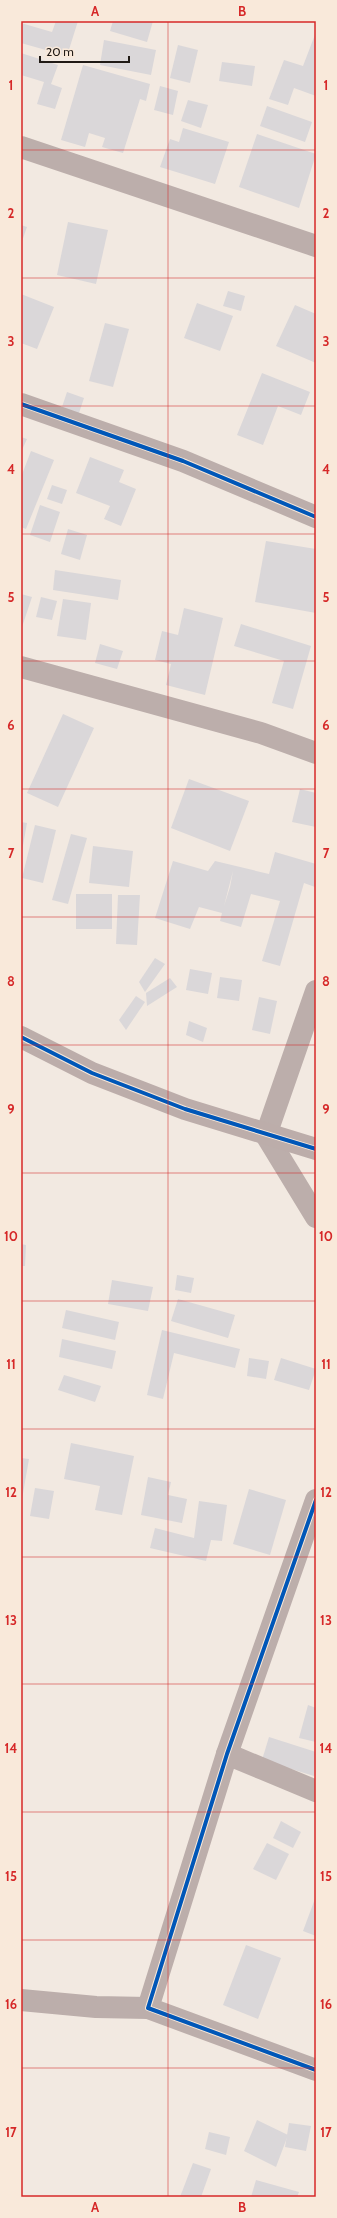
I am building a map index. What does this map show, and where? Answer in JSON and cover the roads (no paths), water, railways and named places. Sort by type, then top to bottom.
[{"type":"street","points":[[21,147],[316,246]]},
{"type":"street","points":[[21,404],[183,461],[316,517]]},
{"type":"street","points":[[21,667],[261,733],[316,753]]},
{"type":"street","points":[[266,1135],[316,991]]},
{"type":"street","points":[[21,1037],[92,1073],[185,1109],[266,1135],[316,1149]]},
{"type":"street","points":[[266,1135],[316,1217]]},
{"type":"street","points":[[148,2008],[227,1754],[316,1500]]},
{"type":"street","points":[[227,1754],[316,1792]]},
{"type":"street","points":[[21,2000],[96,2007],[148,2008],[316,2070]]}]
